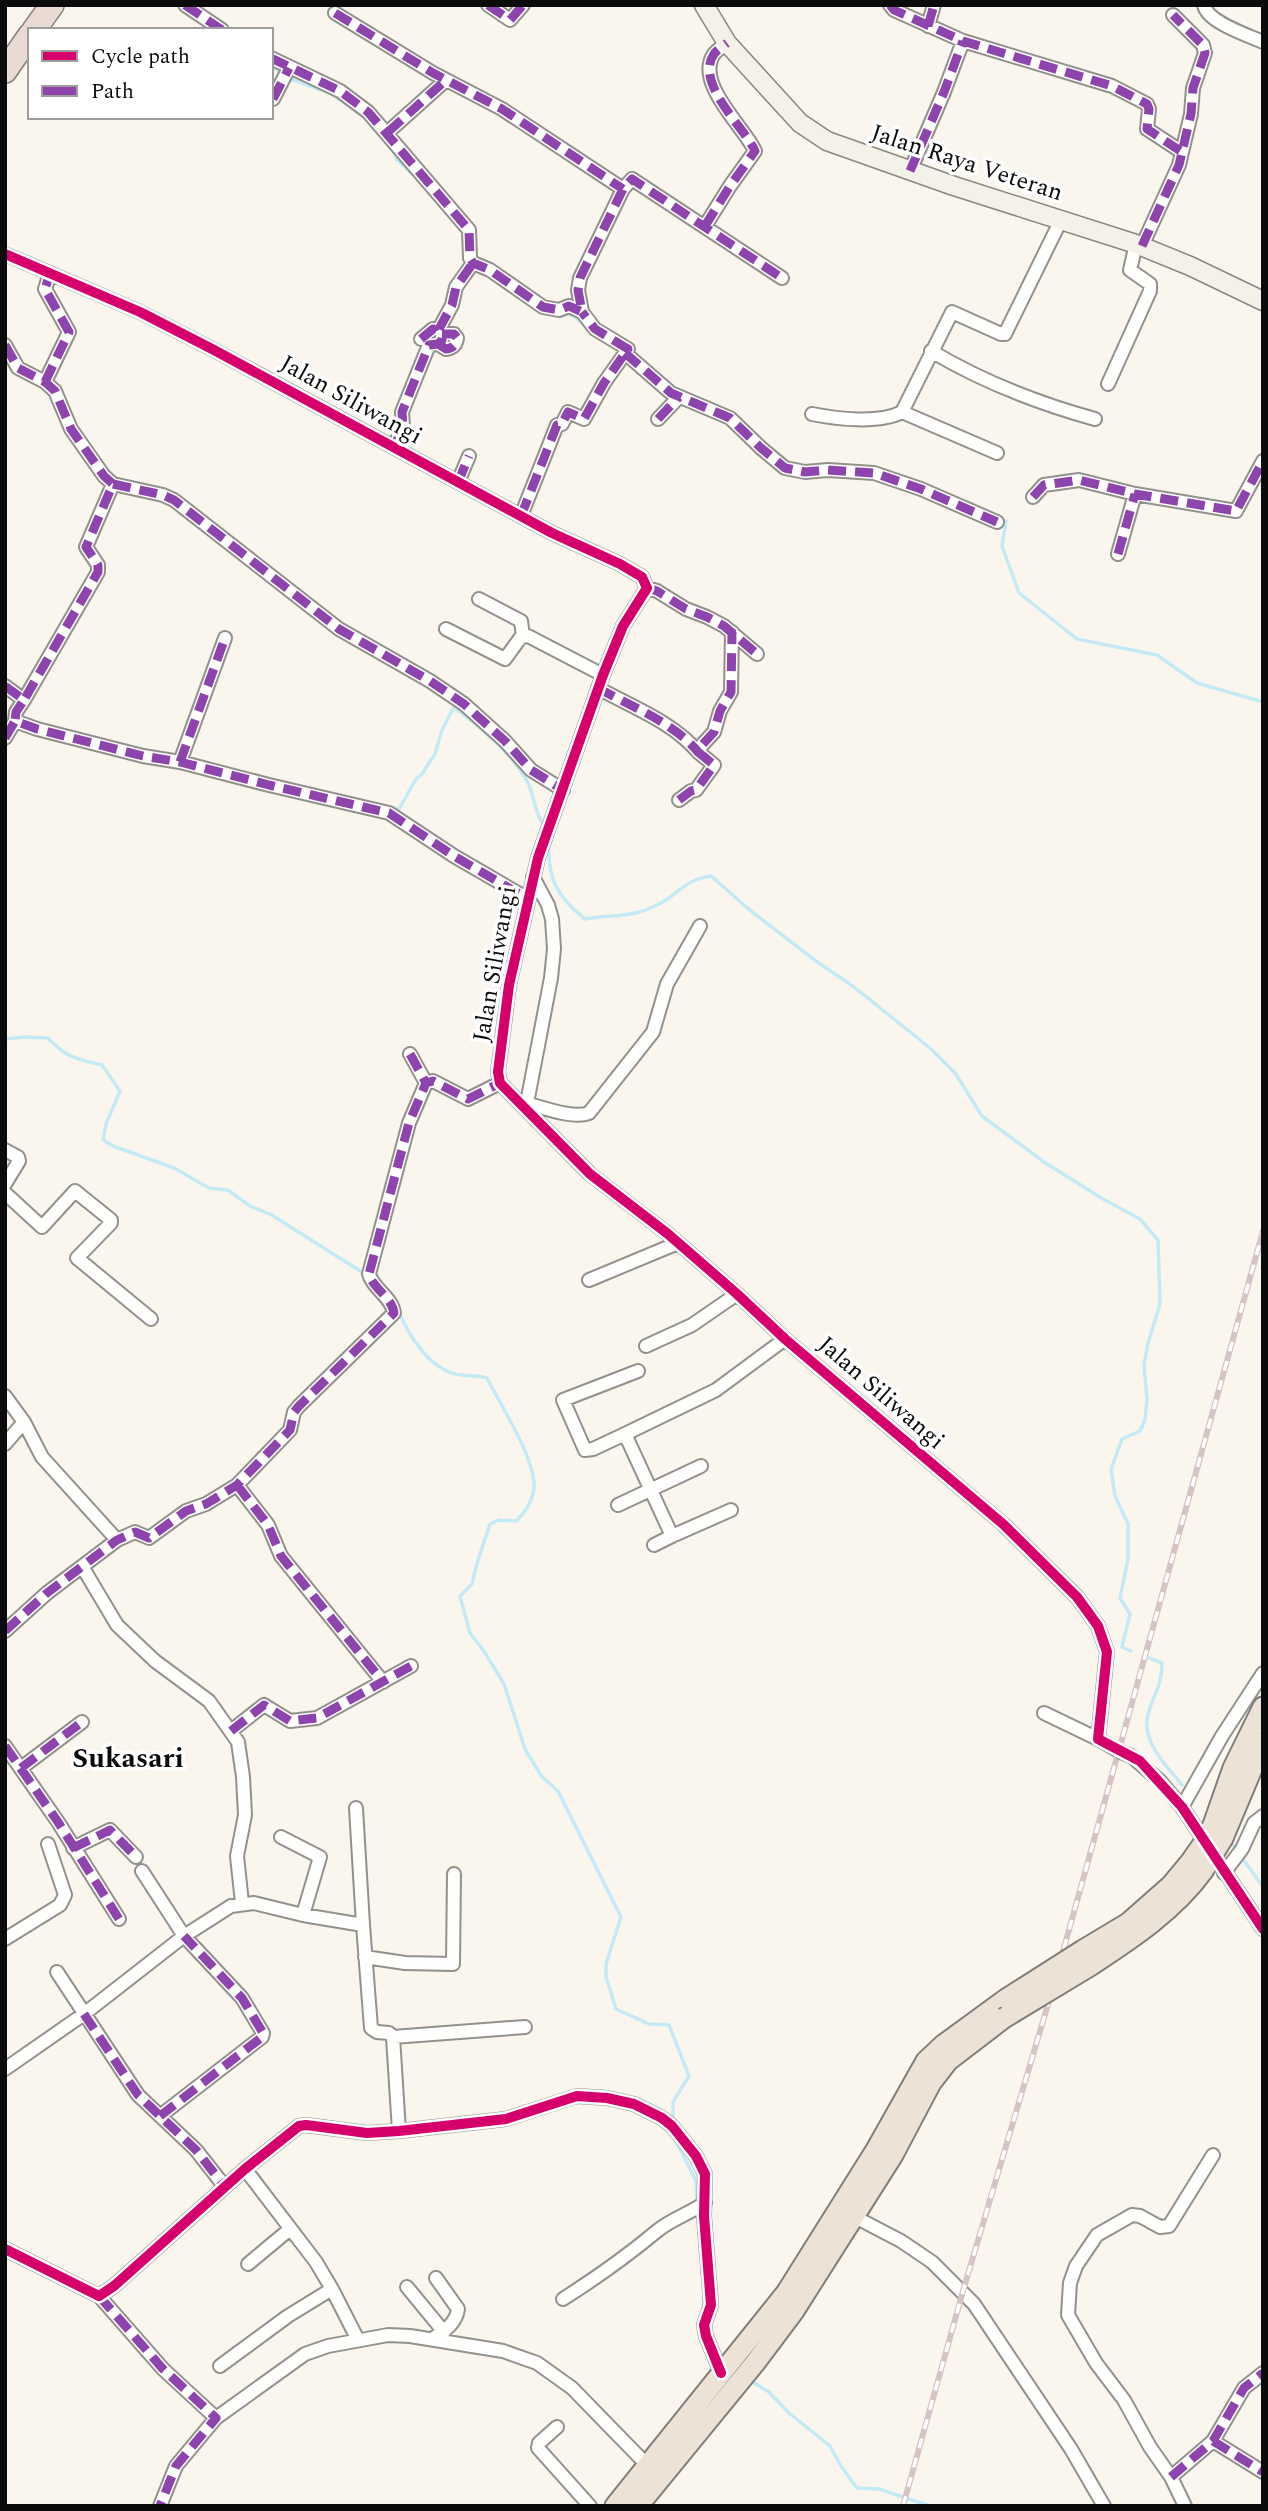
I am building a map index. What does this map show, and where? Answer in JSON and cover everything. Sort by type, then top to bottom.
[{"type":"highway","points":[[35,28],[52,5]]},
{"type":"highway","points":[[5,71],[28,38]]},
{"type":"main road","points":[[1218,1832],[1233,1768],[1263,1707]]},
{"type":"main road","points":[[615,2506],[786,2293],[877,2148],[926,2061],[943,2045],[1087,1958],[1171,1885],[1197,1866],[1207,1838],[1218,1832],[1263,1743]]},
{"type":"main road","points":[[638,2506],[794,2311],[893,2155],[931,2083],[948,2061],[1005,2008]]},
{"type":"street","points":[[185,5],[219,28]]},
{"type":"street","points":[[488,5],[510,20],[523,5]]},
{"type":"street","name":"Jalan Raya Veteran","points":[[704,5],[727,43],[811,132],[841,147],[910,171],[1139,245],[1263,301]]},
{"type":"street","points":[[890,5],[962,41],[1112,86],[1147,104],[1147,129],[1182,152]]},
{"type":"street","points":[[928,26],[934,5]]},
{"type":"street","points":[[1203,5],[1206,15],[1214,20],[1263,42]]},
{"type":"street","points":[[335,12],[446,80],[502,109],[623,189]]},
{"type":"street","points":[[1108,384],[1150,291],[1150,284],[1130,270],[1139,245],[1174,177],[1191,114],[1193,88],[1205,50],[1181,20],[1173,15]]},
{"type":"street","points":[[910,171],[944,92],[962,41]]},
{"type":"street","points":[[705,226],[730,186],[755,154],[755,148],[722,102],[712,78],[711,62],[714,54],[727,43]]},
{"type":"street","points":[[273,59],[347,96],[388,132],[469,230],[470,258],[473,263],[490,270],[544,307],[559,310],[569,306],[582,312]]},
{"type":"street","points":[[273,99],[289,68]]},
{"type":"street","points":[[388,132],[446,80]]},
{"type":"street","points":[[782,278],[631,179],[623,189],[580,278],[578,290],[582,312],[595,329],[626,352],[678,398],[730,418],[785,468],[805,472],[828,470],[874,473],[921,489],[997,522]]},
{"type":"street","points":[[812,414],[849,419],[893,417],[902,412],[951,312],[1005,334],[1060,220]]},
{"type":"street","name":"Jalan Siliwangi","points":[[5,254],[140,312],[521,516],[642,577],[647,588],[623,626],[600,681],[533,877],[509,985],[500,1052],[500,1083],[523,1102],[563,1150],[678,1243],[785,1339],[1003,1524],[1077,1597],[1098,1626],[1107,1653],[1098,1739]]},
{"type":"street","points":[[394,447],[403,426],[401,415],[412,384],[429,345],[440,335],[456,287],[473,263]]},
{"type":"street","points":[[46,382],[69,336],[69,329],[45,289],[50,273]]},
{"type":"street","points":[[421,339],[433,329],[440,335]]},
{"type":"street","points":[[5,345],[23,373],[46,382],[59,397],[71,429],[104,476],[113,484],[174,500],[339,629],[464,704],[505,741],[531,770],[564,790]]},
{"type":"street","points":[[931,351],[987,382],[1052,407],[1095,419]]},
{"type":"street","points":[[521,516],[557,425],[562,424],[568,412],[584,419],[604,383],[626,352]]},
{"type":"street","points":[[661,416],[678,398]]},
{"type":"street","points":[[902,412],[997,453]]},
{"type":"street","points":[[458,482],[469,456]]},
{"type":"street","points":[[1033,497],[1044,485],[1079,480],[1135,494],[1236,511],[1263,461]]},
{"type":"street","points":[[5,738],[15,720],[16,712],[99,572],[98,565],[86,547],[113,484]]},
{"type":"street","points":[[1118,554],[1135,494]]},
{"type":"street","points":[[647,588],[707,617],[732,632],[757,654]]},
{"type":"street","points":[[446,629],[505,659],[523,636],[521,621],[479,599]]},
{"type":"street","points":[[698,752],[714,732],[720,710],[731,692],[732,632]]},
{"type":"street","points":[[523,636],[531,637],[687,738],[698,752],[714,765],[696,790],[679,800]]},
{"type":"street","points":[[180,762],[225,638]]},
{"type":"street","points":[[5,686],[24,700]]},
{"type":"street","points":[[15,720],[37,729],[143,756],[180,762],[389,813],[454,856],[528,898]]},
{"type":"street","points":[[533,877],[548,905],[554,949],[551,978],[523,1102],[569,1114],[589,1113],[653,1032],[667,984],[700,926]]},
{"type":"street","points":[[410,1054],[426,1083]]},
{"type":"street","points":[[426,1083],[433,1081],[468,1099],[500,1083]]},
{"type":"street","points":[[5,1631],[47,1593],[117,1540],[135,1532],[143,1538],[149,1538],[187,1511],[206,1504],[237,1485],[290,1430],[294,1412],[299,1406],[394,1313],[390,1301],[371,1281],[369,1274],[409,1123],[426,1083]]},
{"type":"street","points":[[5,1150],[18,1157],[19,1161],[5,1184]]},
{"type":"street","points":[[5,1193],[42,1227],[75,1191],[111,1220],[77,1258],[151,1320]]},
{"type":"street","points":[[589,1280],[678,1243]]},
{"type":"street","points":[[646,1346],[692,1325],[737,1294]]},
{"type":"street","points":[[638,1371],[564,1400],[585,1450],[593,1449],[716,1390],[785,1339]]},
{"type":"street","points":[[5,1396],[24,1422],[42,1457],[117,1540]]},
{"type":"street","points":[[5,1444],[24,1422]]},
{"type":"street","points":[[625,1434],[672,1536]]},
{"type":"street","points":[[618,1505],[701,1466]]},
{"type":"street","points":[[237,1485],[268,1525],[281,1556],[383,1682]]},
{"type":"street","points":[[654,1545],[730,1510]]},
{"type":"street","points":[[83,1568],[117,1626],[155,1661],[209,1701],[237,1742],[243,1777],[245,1826],[237,1863],[242,1903]]},
{"type":"street","points":[[231,1731],[264,1705],[290,1721],[308,1721],[411,1666]]},
{"type":"street","points":[[1182,1807],[1222,1736],[1263,1673]]},
{"type":"street","points":[[1044,1713],[1131,1756],[1159,1780],[1182,1807],[1263,1929]]},
{"type":"street","points":[[22,1768],[82,1722]]},
{"type":"street","points":[[5,1746],[119,1919]]},
{"type":"street","points":[[356,1808],[371,2028],[377,2032],[389,2033],[393,2037],[399,2131]]},
{"type":"street","points":[[1224,1873],[1240,1853],[1255,1823],[1263,1816]]},
{"type":"street","points":[[73,1848],[110,1830],[136,1857]]},
{"type":"street","points":[[281,1837],[321,1858],[303,1915]]},
{"type":"street","points":[[5,1939],[64,1900],[65,1895],[48,1843]]},
{"type":"street","points":[[142,1871],[184,1936],[242,1998],[263,2033],[262,2037],[160,2116]]},
{"type":"street","points":[[365,1957],[405,1963],[453,1964],[454,1874]]},
{"type":"street","points":[[5,2069],[84,2014],[184,1936],[231,1906],[254,1903],[303,1915],[363,1924]]},
{"type":"street","points":[[57,1972],[138,2095],[196,2150],[225,2186]]},
{"type":"street","points":[[393,2037],[525,2027]]},
{"type":"street","points":[[99,2296],[114,2286],[225,2186],[295,2128],[303,2125],[367,2133],[399,2131],[506,2119],[576,2096],[607,2098],[634,2104],[663,2118],[696,2156],[705,2174],[710,2305],[704,2325],[721,2373]]},
{"type":"street","points":[[1185,2506],[1171,2477],[1150,2447],[1124,2400],[1070,2322],[1068,2304],[1070,2283],[1076,2266],[1097,2235],[1132,2215],[1140,2216],[1160,2227],[1169,2226],[1213,2155]]},
{"type":"street","points":[[245,2169],[316,2262],[358,2340]]},
{"type":"street","points":[[563,2299],[623,2259],[658,2230],[705,2203]]},
{"type":"street","points":[[855,2217],[901,2241],[932,2262],[974,2304],[1071,2449],[1104,2506]]},
{"type":"street","points":[[248,2264],[290,2229]]},
{"type":"street","points":[[5,2249],[99,2296],[163,2369],[216,2418]]},
{"type":"street","points":[[432,2339],[453,2323],[458,2310],[436,2278]]},
{"type":"street","points":[[407,2287],[444,2332]]},
{"type":"street","points":[[220,2366],[288,2316],[332,2289]]},
{"type":"street","points":[[160,2506],[176,2466],[216,2418],[305,2354],[328,2346],[398,2335],[503,2351],[537,2363],[572,2388],[648,2466]]},
{"type":"street","points":[[1171,2477],[1213,2441],[1244,2388],[1263,2373]]},
{"type":"street","points":[[557,2427],[539,2443],[538,2448],[590,2506]]},
{"type":"street","points":[[1213,2441],[1263,2472]]},
{"type":"waterway","points":[[273,67],[293,80],[330,93],[367,119]]},
{"type":"waterway","points":[[392,147],[397,160],[420,181]]},
{"type":"waterway","points":[[565,313],[574,316],[587,328]]},
{"type":"waterway","points":[[1001,519],[1006,521],[1002,546],[1019,593],[1077,639],[1157,655],[1197,683],[1263,702]]},
{"type":"waterway","points":[[391,809],[399,809],[416,779],[435,754],[442,730],[454,707],[512,759],[527,781],[545,826]]},
{"type":"waterway","points":[[549,842],[550,866],[556,886],[567,903],[585,919],[649,909],[688,884],[711,876],[751,911],[854,987],[930,1048],[955,1073],[982,1116],[1044,1162],[1140,1219],[1158,1240],[1160,1304],[1144,1365],[1147,1399],[1145,1420],[1140,1431],[1122,1439],[1111,1469],[1115,1496],[1128,1524],[1128,1559],[1120,1598],[1130,1614],[1122,1647],[1131,1651]]},
{"type":"waterway","points":[[5,1039],[48,1038],[67,1054],[102,1065],[120,1091],[106,1124],[103,1140],[174,1168],[209,1188],[228,1190],[250,1206],[270,1214],[365,1274]]},
{"type":"waterway","points":[[398,1310],[413,1339],[436,1364],[455,1374],[487,1378],[528,1458],[534,1483],[529,1504],[516,1521],[499,1520],[490,1524],[472,1584],[460,1596],[470,1633],[504,1684],[525,1749],[542,1777],[558,1791],[621,1917],[606,1964],[606,1977],[616,2009],[649,2024],[669,2025],[689,2076],[673,2102],[673,2122]]},
{"type":"waterway","points":[[1149,1658],[1162,1663],[1162,1671],[1149,1711],[1148,1732],[1156,1751],[1182,1785]]},
{"type":"waterway","points":[[1233,1845],[1263,1887]]},
{"type":"waterway","points":[[675,2139],[696,2181],[697,2203]]},
{"type":"waterway","points":[[698,2211],[699,2227]]},
{"type":"waterway","points":[[703,2311],[704,2291]]},
{"type":"waterway","points":[[751,2381],[769,2392],[789,2413],[830,2446],[857,2488],[879,2489],[930,2506]]},
{"type":"railway","points":[[903,2506],[963,2291],[1054,1984],[1263,1231]]},
{"type":"marked path","points":[[185,5],[219,28]]},
{"type":"marked path","points":[[488,5],[510,20],[523,5]]},
{"type":"marked path","points":[[890,5],[894,10],[963,41],[1112,86],[1147,104],[1147,129],[1182,152]]},
{"type":"marked path","points":[[928,26],[934,5]]},
{"type":"marked path","points":[[335,13],[433,73],[502,109],[623,189]]},
{"type":"marked path","points":[[1142,246],[1179,165],[1191,114],[1193,88],[1205,53],[1203,45],[1173,15]]},
{"type":"marked path","points":[[910,171],[963,41]]},
{"type":"marked path","points":[[705,226],[755,151],[723,105],[711,78],[710,66],[714,54],[727,43]]},
{"type":"marked path","points":[[273,59],[340,91],[368,112],[469,230],[470,258],[473,263],[490,270],[543,307],[559,310],[569,306],[582,312],[578,290],[580,278],[623,189],[632,179],[782,278]]},
{"type":"marked path","points":[[273,99],[289,68]]},
{"type":"marked path","points":[[388,132],[446,80]]},
{"type":"marked path","points":[[394,447],[403,426],[402,412],[429,345],[438,344],[442,340],[439,329],[452,305],[456,287],[473,263]]},
{"type":"marked path","points":[[45,382],[69,332],[45,289],[50,273]]},
{"type":"marked path","points":[[521,516],[557,425],[562,424],[568,412],[584,419],[604,383],[628,349],[595,329],[582,312]]},
{"type":"marked path","points":[[421,339],[433,329],[439,329]]},
{"type":"marked path","points":[[438,344],[446,349],[456,343],[454,334],[442,334]]},
{"type":"marked path","points":[[5,345],[18,368],[45,382],[55,391],[71,429],[104,476],[113,484],[86,547],[98,565],[98,572],[24,700]]},
{"type":"marked path","points":[[625,353],[671,393],[730,418],[785,468],[805,472],[828,470],[874,473],[921,489],[997,522]]},
{"type":"marked path","points":[[658,419],[679,397]]},
{"type":"marked path","points":[[458,482],[469,456]]},
{"type":"marked path","points":[[1033,497],[1044,485],[1079,480],[1135,494],[1236,511],[1263,461]]},
{"type":"marked path","points":[[113,484],[174,500],[339,629],[430,681],[464,704],[505,741],[531,770],[563,790]]},
{"type":"marked path","points":[[1118,554],[1135,494]]},
{"type":"marked path","points":[[647,588],[724,626],[757,654]]},
{"type":"marked path","points":[[679,800],[696,790],[714,765],[698,752],[714,732],[720,711],[731,692],[732,632]]},
{"type":"marked path","points":[[180,762],[225,638]]},
{"type":"marked path","points":[[5,686],[24,700],[16,712],[15,721],[143,756],[180,762],[389,813],[454,856],[528,899]]},
{"type":"marked path","points":[[598,688],[677,732],[698,752]]},
{"type":"marked path","points":[[5,738],[15,721]]},
{"type":"marked path","points":[[410,1054],[426,1083]]},
{"type":"marked path","points":[[5,1631],[47,1593],[117,1540],[135,1532],[149,1538],[186,1511],[206,1504],[237,1485],[290,1430],[294,1412],[299,1406],[394,1313],[390,1302],[369,1274],[409,1123],[426,1083],[433,1081],[468,1099],[500,1083]]},
{"type":"marked path","points":[[237,1485],[268,1525],[281,1556],[383,1682]]},
{"type":"marked path","points":[[231,1731],[264,1705],[290,1721],[317,1718],[411,1666]]},
{"type":"marked path","points":[[21,1768],[82,1722]]},
{"type":"marked path","points":[[5,1746],[58,1822],[119,1919]]},
{"type":"marked path","points":[[73,1848],[110,1830],[136,1857]]},
{"type":"marked path","points":[[160,2116],[262,2037],[263,2033],[242,1998],[184,1936]]},
{"type":"marked path","points":[[84,2014],[138,2095],[196,2150],[225,2187]]},
{"type":"marked path","points":[[99,2296],[163,2369],[216,2418],[176,2466],[160,2506]]},
{"type":"marked path","points":[[1171,2477],[1213,2441],[1244,2388],[1263,2373]]},
{"type":"marked path","points":[[1213,2441],[1263,2472]]},
{"type":"cycle path","points":[[5,254],[140,312],[552,533],[642,577],[647,588],[623,626],[603,675],[538,858],[509,985],[498,1072],[500,1083],[590,1174],[668,1234],[785,1339],[1003,1524],[1077,1597],[1098,1626],[1107,1652],[1098,1739],[1140,1761],[1182,1807],[1263,1929]]},
{"type":"cycle path","points":[[5,2249],[99,2296],[114,2286],[245,2169],[299,2126],[367,2133],[399,2131],[506,2119],[577,2096],[607,2098],[634,2104],[662,2118],[672,2126],[696,2156],[705,2174],[704,2216],[711,2305],[704,2325],[721,2373]]},
{"type":"district","name":"Sukasari","points":[[128,1758]]}]
